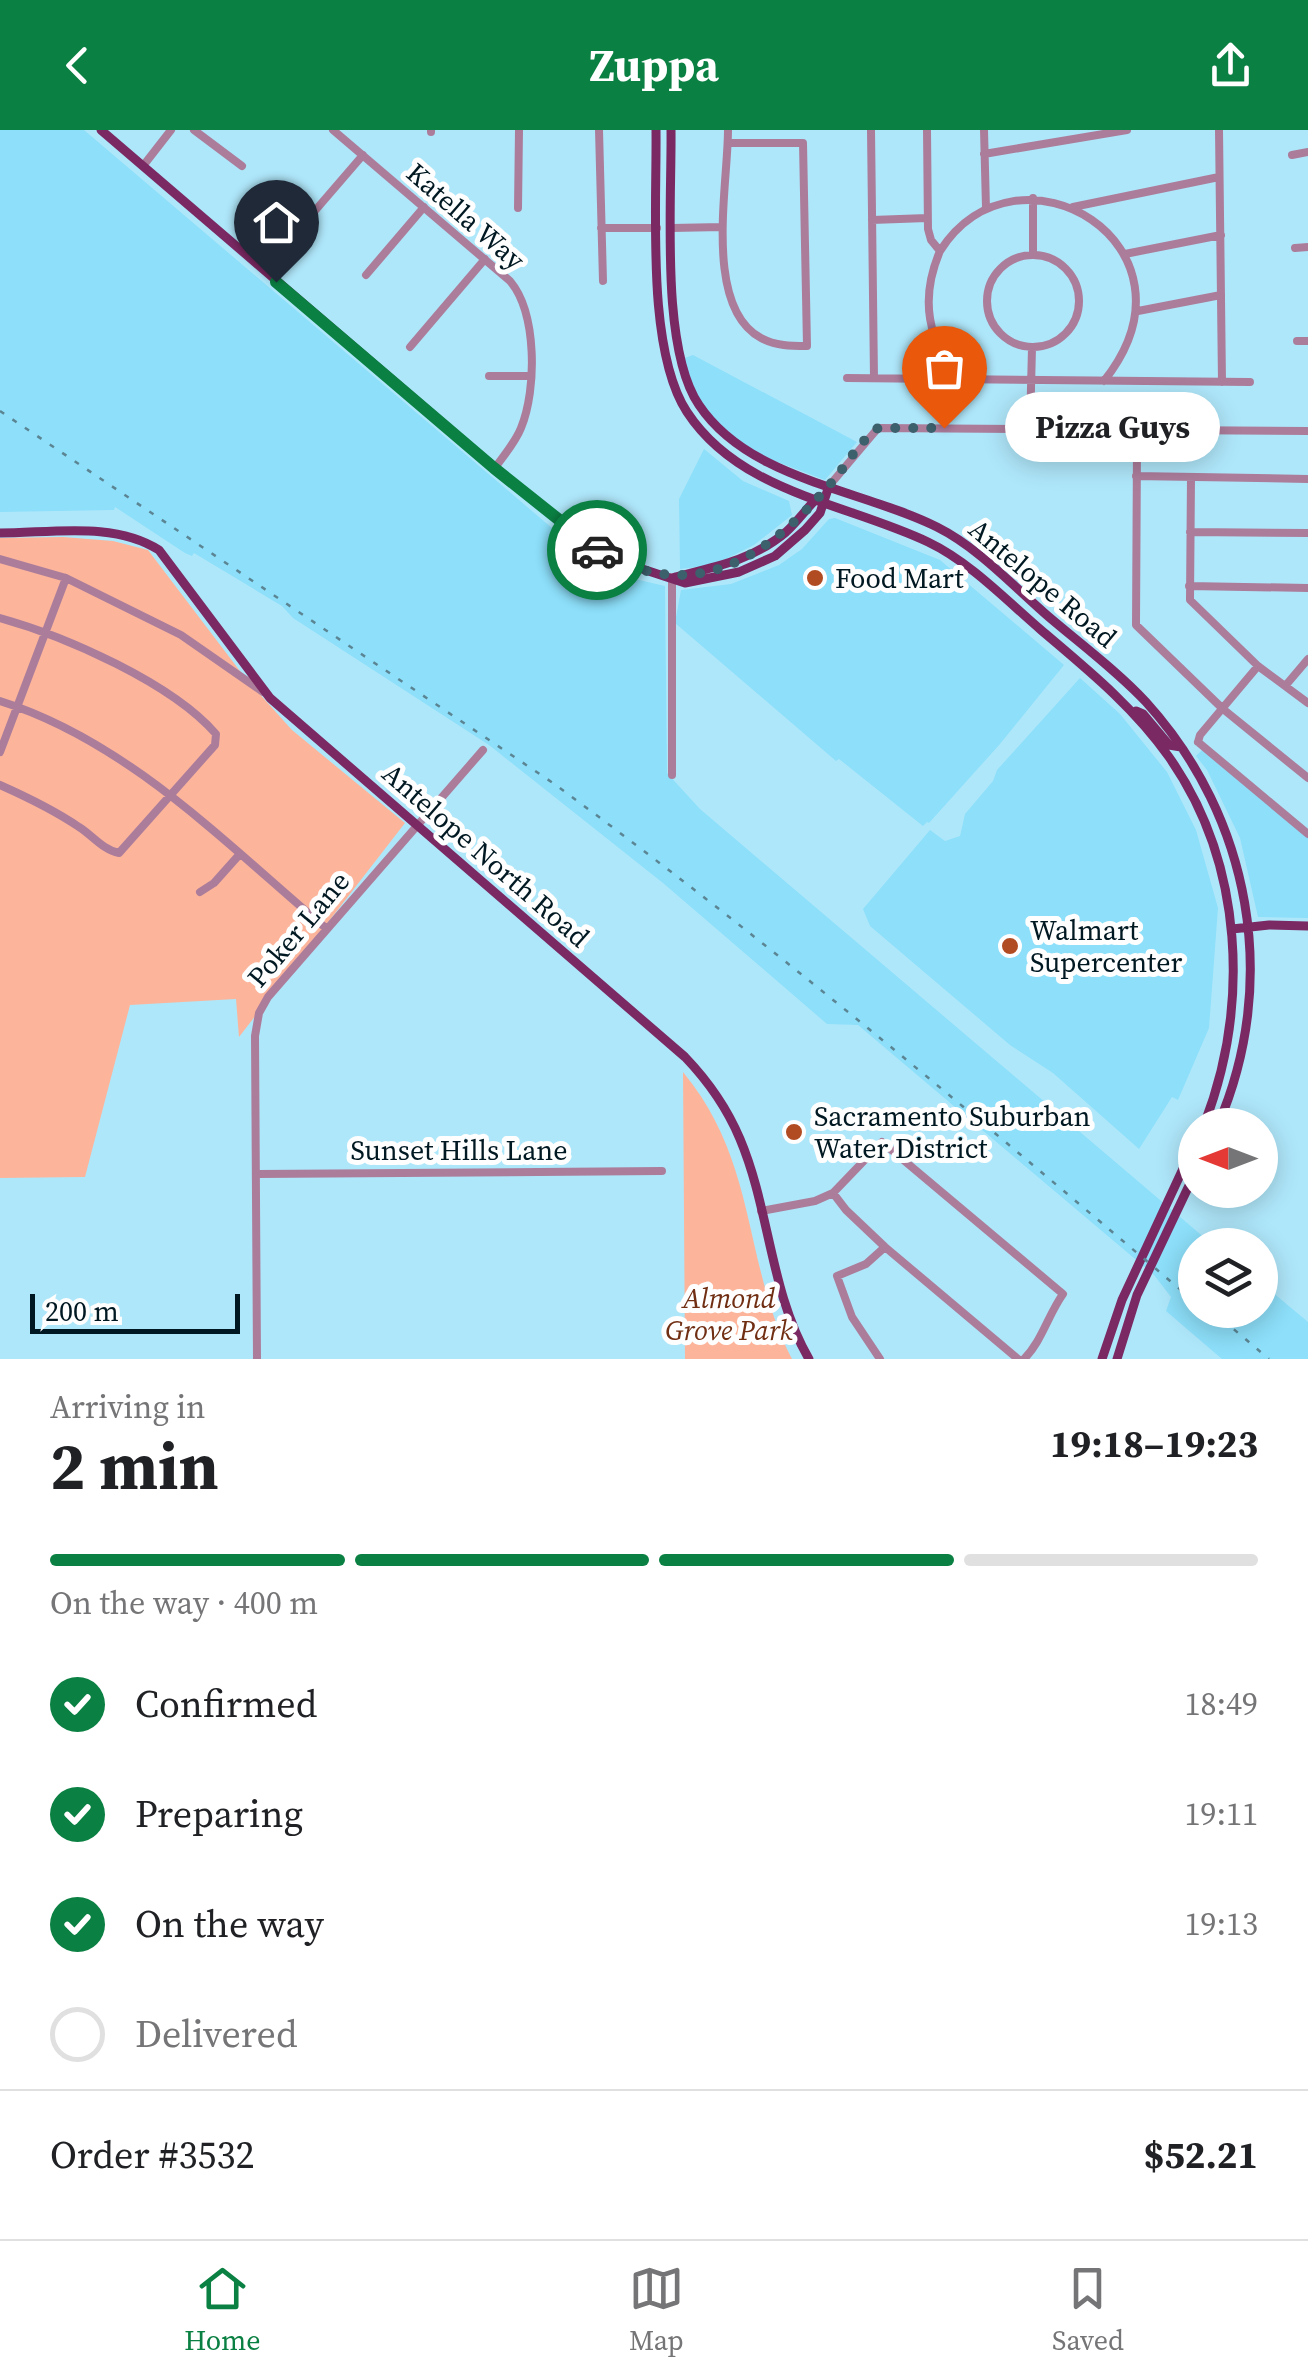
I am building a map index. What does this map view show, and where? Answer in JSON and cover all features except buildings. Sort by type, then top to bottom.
[{"type":"main road","points":[[101,130],[494,468],[590,546],[630,566],[672,577],[724,566],[758,551],[788,530],[829,486]]},
{"type":"main road","name":"Antelope Road","points":[[656,130],[662,341],[669,374],[681,402],[704,435],[733,462],[755,475],[938,547],[1080,663],[1133,712],[1168,754],[1196,802],[1218,864],[1232,929],[1231,1024],[1210,1108]]},
{"type":"main road","name":"Antelope Road","points":[[671,130],[677,355],[686,384],[706,417],[751,454],[946,532],[1136,693],[1181,747],[1206,787],[1238,869],[1249,927],[1252,972],[1247,1026],[1234,1086],[1225,1108]]},
{"type":"main road","points":[[657,181],[672,228]]},
{"type":"main road","points":[[658,228],[673,273]]},
{"type":"main road","name":"Antelope North Road","points":[[0,534],[116,533],[150,544],[178,571],[266,694],[699,1072],[737,1131],[786,1310],[809,1359]]},
{"type":"main road","points":[[1031,622],[1042,624],[1072,649],[1083,646]]},
{"type":"main road","points":[[1080,663],[1090,664],[1122,692],[1136,693]]},
{"type":"main road","points":[[1133,712],[1144,714],[1169,745],[1181,747]]},
{"type":"main road","points":[[1232,929],[1308,926]]},
{"type":"main road","points":[[1102,1359],[1128,1287],[1178,1179]]},
{"type":"main road","points":[[1117,1359],[1137,1296],[1178,1208]]},
{"type":"street","points":[[143,166],[171,130]]},
{"type":"street","points":[[194,130],[242,166]]},
{"type":"street","name":"Katella Way","points":[[333,130],[510,281],[525,306],[530,326],[528,404],[522,425],[494,468]]},
{"type":"street","points":[[518,208],[519,130]]},
{"type":"street","points":[[599,130],[603,281]]},
{"type":"street","points":[[728,130],[722,227],[728,290],[740,320],[756,335],[770,343],[807,346],[802,143],[728,143]]},
{"type":"street","points":[[871,130],[874,378]]},
{"type":"street","points":[[927,130],[928,234],[940,252]]},
{"type":"street","points":[[984,130],[986,208]]},
{"type":"street","points":[[984,154],[1126,130]]},
{"type":"street","points":[[1218,130],[1222,382]]},
{"type":"street","points":[[1292,155],[1308,152]]},
{"type":"street","points":[[288,242],[363,155]]},
{"type":"street","points":[[1073,207],[1219,177]]},
{"type":"street","points":[[1033,198],[1033,254]]},
{"type":"street","points":[[963,379],[942,354],[932,332],[930,278],[940,252],[962,224],[986,208],[1033,198],[1073,207],[1109,231],[1125,254],[1134,277],[1138,311],[1127,348],[1104,380]]},
{"type":"street","points":[[366,275],[424,207]]},
{"type":"street","points":[[872,220],[928,218]]},
{"type":"street","points":[[672,228],[722,227]]},
{"type":"street","points":[[601,228],[658,228]]},
{"type":"street","points":[[1125,254],[1221,235]]},
{"type":"street","points":[[1295,248],[1308,247]]},
{"type":"street","points":[[1033,254],[1064,267],[1075,281],[1079,298],[1070,330],[1056,342],[1032,348],[1001,335],[986,305],[988,288],[996,273],[1009,262],[1033,254]]},
{"type":"street","points":[[410,346],[484,259]]},
{"type":"street","points":[[1138,311],[1221,295]]},
{"type":"street","points":[[1297,341],[1308,341]]},
{"type":"street","points":[[1030,426],[1032,348]]},
{"type":"street","points":[[489,376],[530,376]]},
{"type":"street","points":[[847,378],[1250,382]]},
{"type":"street","points":[[829,486],[878,428],[1308,430]]},
{"type":"street","points":[[1137,447],[1136,625],[1222,709],[1308,778]]},
{"type":"street","points":[[1136,476],[1308,479]]},
{"type":"street","points":[[1191,477],[1189,586],[1193,604],[1258,666],[1308,703]]},
{"type":"street","points":[[1190,532],[1308,533]]},
{"type":"street","points":[[0,559],[66,578],[182,635],[266,694]]},
{"type":"street","points":[[672,577],[672,774]]},
{"type":"street","points":[[0,752],[66,578]]},
{"type":"street","points":[[1189,586],[1308,588]]},
{"type":"street","points":[[0,618],[103,658],[148,683],[216,734],[214,745],[119,853],[111,852],[39,802],[0,785]]},
{"type":"street","points":[[1286,684],[1308,660]]},
{"type":"street","points":[[1198,742],[1258,666]]},
{"type":"street","points":[[0,702],[105,750],[169,796],[327,929]]},
{"type":"street","points":[[1181,747],[1198,742]]},
{"type":"street","points":[[1198,742],[1308,834]]},
{"type":"street","name":"Poker Lane","points":[[257,1359],[256,1025],[268,998],[484,750]]},
{"type":"street","points":[[200,892],[214,883],[239,855]]},
{"type":"street","points":[[761,1211],[815,1201],[833,1193],[882,1142],[1063,1294],[1048,1317],[1038,1344],[1021,1359],[885,1247],[833,1193]]},
{"type":"street","name":"Sunset Hills Lane","points":[[257,1174],[662,1171]]},
{"type":"street","points":[[880,1359],[852,1317],[837,1276],[866,1264],[885,1247]]},
{"type":"shaded area","points":[[0,130],[84,130],[572,545],[609,567],[665,586],[667,773],[700,809],[1193,1228],[1178,1228],[1178,1321],[1166,1311],[1171,1297],[1154,1275],[858,1025],[827,1024],[663,883],[489,745],[293,618],[282,606],[194,553],[185,553],[115,507],[0,512]]},
{"type":"shaded area","points":[[693,355],[857,442],[825,480],[764,457],[719,428],[700,402],[682,359]]},
{"type":"shaded area","points":[[704,449],[743,481],[789,501],[792,515],[754,545],[714,565],[680,569],[679,499]]},
{"type":"shaded area","points":[[835,518],[940,560],[1064,665],[1000,744],[923,826],[839,759],[836,761],[675,623],[681,590],[731,584],[779,565],[802,549],[829,519]]},
{"type":"shaded area","points":[[1080,678],[1120,714],[1167,772],[1196,830],[1218,908],[1209,1028],[1178,1100],[1172,1097],[1139,1149],[1053,1073],[1010,1045],[870,926],[863,909],[930,830],[945,841],[960,836],[965,814],[993,781],[997,770]]},
{"type":"shaded area","points":[[1203,749],[1308,838],[1308,918],[1258,917],[1240,838],[1207,770],[1196,756]]},
{"type":"shaded area","points":[[1278,1297],[1308,1322],[1308,1359],[1222,1359],[1186,1328],[1278,1328]]},
{"type":"green space","points":[[0,538],[113,541],[148,550],[246,679],[292,730],[405,823],[239,1037],[236,999],[130,1005],[85,1177],[0,1178]]},
{"type":"green space","name":"Almond Grove Park","points":[[683,1072],[725,1142],[776,1323],[792,1359],[685,1359]]},
{"type":"railway","points":[[0,411],[553,783],[798,972],[1178,1288]]},
{"type":"railway","points":[[1232,1328],[1269,1359]]},
{"type":"way so far","points":[[597,550],[630,566],[672,577],[724,566],[758,551],[788,530],[872,431],[944,428]]},
{"type":"place","name":"Pizza Guys","points":[[944,428]]},
{"type":"place","name":"Food Mart","points":[[815,578]]},
{"type":"place","name":"Walmart Supercenter","points":[[1010,946]]},
{"type":"place","name":"Sacramento Suburban Water District","points":[[794,1132]]},
{"type":"route","points":[[276,282],[494,468],[597,550]]}]
